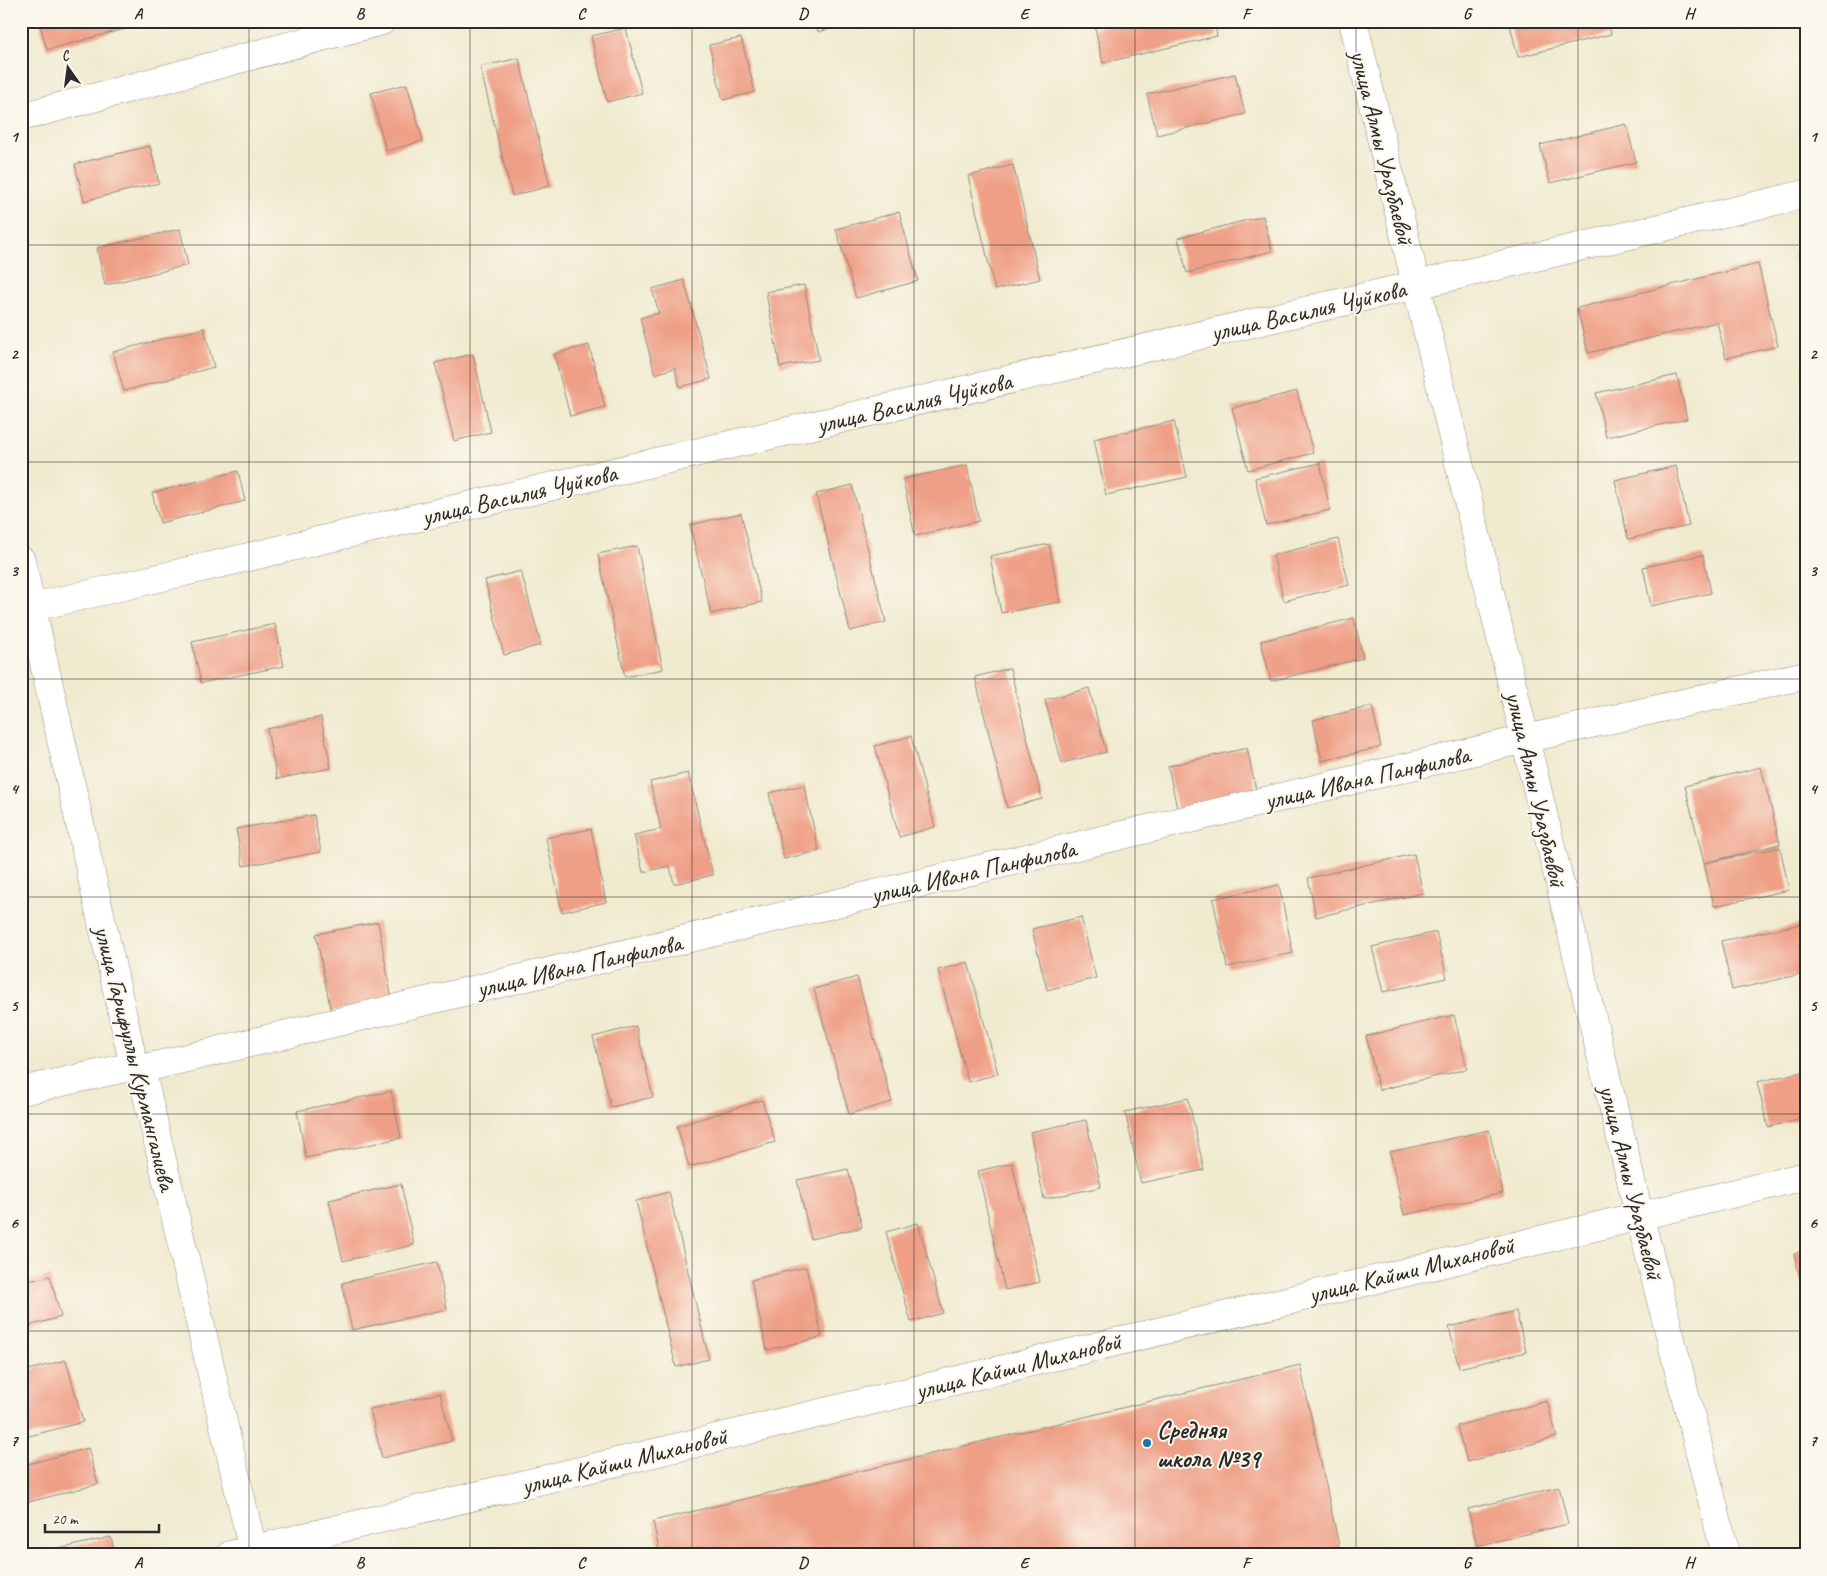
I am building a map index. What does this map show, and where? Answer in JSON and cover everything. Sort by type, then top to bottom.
[{"type":"street","points":[[21,117],[382,21]]},
{"type":"street","name":"улица Алмы Уразбаевой","points":[[1353,21],[1639,1214],[1726,1555]]},
{"type":"street","name":"улица Василия Чуйкова","points":[[27,609],[1806,194]]},
{"type":"street","name":"улица Гарифуллы Курмангалиева","points":[[21,560],[27,609],[138,1068],[246,1553]]},
{"type":"street","name":"улица Ивана Панфилова","points":[[21,1091],[138,1068],[1525,739],[1806,675]]},
{"type":"street","name":"улица Кайши Михановой","points":[[246,1553],[1639,1214],[1806,1176]]},
{"type":"building","points":[[39,21],[149,21],[149,22],[47,50]]},
{"type":"building","points":[[815,21],[856,21],[856,22],[818,32]]},
{"type":"building","points":[[943,21],[965,21],[965,22],[945,27]]},
{"type":"building","points":[[1125,21],[1214,21],[1217,36],[1103,63],[1095,28]]},
{"type":"building","points":[[1509,21],[1608,21],[1611,34],[1518,57]]},
{"type":"building","points":[[626,28],[642,93],[607,102],[591,36]]},
{"type":"building","points":[[741,38],[755,92],[723,100],[709,45]]},
{"type":"building","points":[[519,58],[550,186],[512,196],[480,67]]},
{"type":"building","points":[[1235,74],[1245,114],[1157,135],[1147,94]]},
{"type":"building","points":[[407,84],[423,141],[386,151],[371,93]]},
{"type":"building","points":[[1626,124],[1636,162],[1550,183],[1540,145]]},
{"type":"building","points":[[150,146],[159,183],[84,201],[75,164]]},
{"type":"building","points":[[1013,165],[1040,279],[995,290],[968,176]]},
{"type":"building","points":[[899,212],[918,281],[856,298],[836,229]]},
{"type":"building","points":[[1263,216],[1272,251],[1187,273],[1178,238]]},
{"type":"building","points":[[180,229],[188,265],[105,285],[97,248]]},
{"type":"building","points":[[1806,251],[1806,280],[1805,280],[1799,253]]},
{"type":"building","points":[[1758,264],[1778,346],[1726,358],[1717,322],[1588,353],[1577,308]]},
{"type":"building","points":[[684,280],[711,379],[680,387],[675,368],[655,374],[640,318],[659,313],[652,289]]},
{"type":"building","points":[[804,285],[819,360],[780,367],[766,292]]},
{"type":"building","points":[[204,328],[214,367],[124,391],[113,352]]},
{"type":"building","points":[[589,345],[605,407],[570,416],[554,354]]},
{"type":"building","points":[[473,354],[491,432],[454,441],[435,363]]},
{"type":"building","points":[[1677,375],[1687,419],[1606,437],[1596,393]]},
{"type":"building","points":[[1297,391],[1313,453],[1248,470],[1232,408]]},
{"type":"building","points":[[1174,421],[1187,477],[1106,495],[1094,439]]},
{"type":"building","points":[[1320,463],[1330,510],[1266,525],[1255,478]]},
{"type":"building","points":[[967,465],[979,521],[915,536],[903,479]]},
{"type":"building","points":[[1676,466],[1689,526],[1628,539],[1615,480]]},
{"type":"building","points":[[238,471],[245,501],[160,523],[152,493]]},
{"type":"building","points":[[852,485],[886,622],[850,631],[816,494]]},
{"type":"building","points":[[741,513],[762,602],[711,614],[690,525]]},
{"type":"building","points":[[1338,539],[1349,585],[1284,601],[1273,555]]},
{"type":"building","points":[[1049,544],[1060,602],[1001,613],[990,556]]},
{"type":"building","points":[[637,546],[663,669],[625,677],[598,554]]},
{"type":"building","points":[[1703,555],[1711,593],[1651,606],[1643,567]]},
{"type":"building","points":[[521,571],[541,645],[504,655],[485,580]]},
{"type":"building","points":[[1354,618],[1363,658],[1271,681],[1261,641]]},
{"type":"building","points":[[275,624],[284,666],[201,683],[192,642]]},
{"type":"building","points":[[1010,668],[1042,799],[1007,808],[975,677]]},
{"type":"building","points":[[1089,688],[1106,752],[1062,763],[1045,700]]},
{"type":"building","points":[[1372,706],[1381,747],[1322,761],[1313,720]]},
{"type":"building","points":[[321,717],[331,768],[277,779],[267,729]]},
{"type":"building","points":[[911,736],[935,827],[899,837],[875,746]]},
{"type":"building","points":[[1247,748],[1257,795],[1178,813],[1168,766]]},
{"type":"building","points":[[1761,767],[1780,844],[1704,863],[1685,786]]},
{"type":"building","points":[[688,773],[713,875],[674,884],[670,866],[643,872],[634,835],[661,829],[650,782]]},
{"type":"building","points":[[804,785],[819,851],[784,859],[769,793]]},
{"type":"building","points":[[314,815],[321,852],[243,866],[236,829]]},
{"type":"building","points":[[591,829],[606,902],[562,912],[546,838]]},
{"type":"building","points":[[1780,847],[1789,890],[1714,906],[1704,863]]},
{"type":"building","points":[[1414,854],[1423,893],[1316,917],[1308,878]]},
{"type":"building","points":[[1279,885],[1293,953],[1227,967],[1213,899]]},
{"type":"building","points":[[1081,917],[1096,978],[1047,990],[1032,929]]},
{"type":"building","points":[[378,922],[392,1000],[331,1012],[316,934]]},
{"type":"building","points":[[1806,923],[1806,973],[1732,990],[1721,941]]},
{"type":"building","points":[[1436,932],[1447,978],[1383,992],[1372,947]]},
{"type":"building","points":[[968,962],[998,1074],[968,1082],[938,970]]},
{"type":"building","points":[[857,977],[892,1102],[849,1114],[814,989]]},
{"type":"building","points":[[1454,1015],[1467,1069],[1379,1090],[1366,1036]]},
{"type":"building","points":[[636,1026],[653,1097],[611,1107],[593,1037]]},
{"type":"building","points":[[1806,1071],[1806,1118],[1768,1127],[1757,1082]]},
{"type":"building","points":[[391,1091],[401,1138],[306,1158],[297,1111]]},
{"type":"building","points":[[1188,1098],[1204,1170],[1141,1183],[1125,1112]]},
{"type":"building","points":[[762,1100],[775,1142],[689,1167],[677,1126]]},
{"type":"building","points":[[1086,1120],[1101,1187],[1044,1199],[1030,1132]]},
{"type":"building","points":[[1489,1130],[1503,1193],[1404,1215],[1390,1152]]},
{"type":"building","points":[[1012,1163],[1040,1282],[1005,1290],[978,1171]]},
{"type":"building","points":[[848,1169],[862,1227],[811,1239],[797,1180]]},
{"type":"building","points":[[401,1184],[414,1245],[343,1261],[329,1200]]},
{"type":"building","points":[[669,1192],[709,1359],[676,1367],[636,1201]]},
{"type":"building","points":[[918,1223],[943,1313],[911,1322],[886,1232]]},
{"type":"building","points":[[1806,1250],[1806,1296],[1805,1297],[1794,1254]]},
{"type":"building","points":[[437,1262],[447,1309],[352,1330],[342,1283]]},
{"type":"building","points":[[806,1267],[822,1337],[767,1350],[751,1280]]},
{"type":"building","points":[[50,1276],[61,1317],[21,1328],[21,1283]]},
{"type":"building","points":[[1516,1311],[1526,1352],[1459,1368],[1449,1327]]},
{"type":"building","points":[[66,1360],[83,1422],[22,1438],[21,1372]]},
{"type":"building","name":"Средняя школа №39","points":[[1300,1365],[1341,1555],[660,1555],[653,1521]]},
{"type":"building","points":[[440,1393],[452,1441],[382,1458],[370,1409]]},
{"type":"building","points":[[1547,1401],[1557,1437],[1467,1462],[1457,1426]]},
{"type":"building","points":[[88,1448],[98,1484],[21,1504],[21,1466]]},
{"type":"building","points":[[1559,1487],[1568,1524],[1477,1546],[1468,1509]]},
{"type":"building","points":[[111,1537],[115,1555],[37,1554]]},
{"type":"place","name":"Средняя школа №39","points":[[1147,1443]]}]
